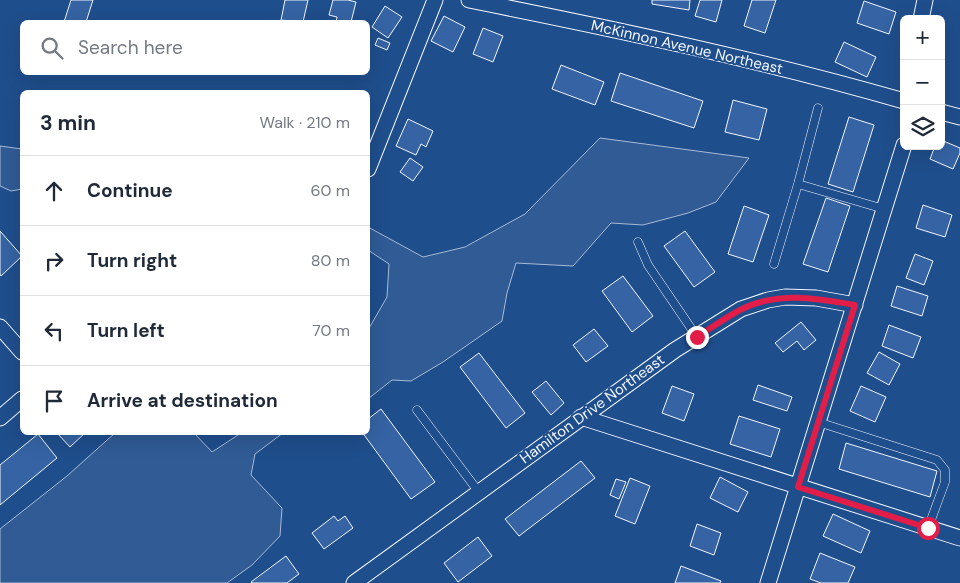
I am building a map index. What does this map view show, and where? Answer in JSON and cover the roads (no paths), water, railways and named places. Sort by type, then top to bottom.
[{"type":"street","points":[[370,165],[435,0]]},
{"type":"street","name":"McKinnon Avenue Northeast","points":[[469,0],[640,35],[900,96]]},
{"type":"street","points":[[922,15],[925,0]]},
{"type":"street","points":[[945,113],[960,118]]},
{"type":"street","points":[[768,583],[903,150]]},
{"type":"street","name":"Hamilton Drive Northeast","points":[[354,583],[675,350],[741,309],[768,300],[785,298],[816,298],[855,305]]},
{"type":"street","points":[[0,327],[20,350]]},
{"type":"street","points":[[0,418],[20,401]]},
{"type":"street","points":[[581,417],[960,538]]},
{"type":"lane","points":[[774,264],[818,108]]},
{"type":"lane","points":[[798,184],[884,209]]},
{"type":"lane","points":[[638,242],[648,265],[697,337]]},
{"type":"lane","points":[[417,410],[478,492]]},
{"type":"lane","points":[[818,422],[937,460],[945,470],[945,482],[928,528]]}]
